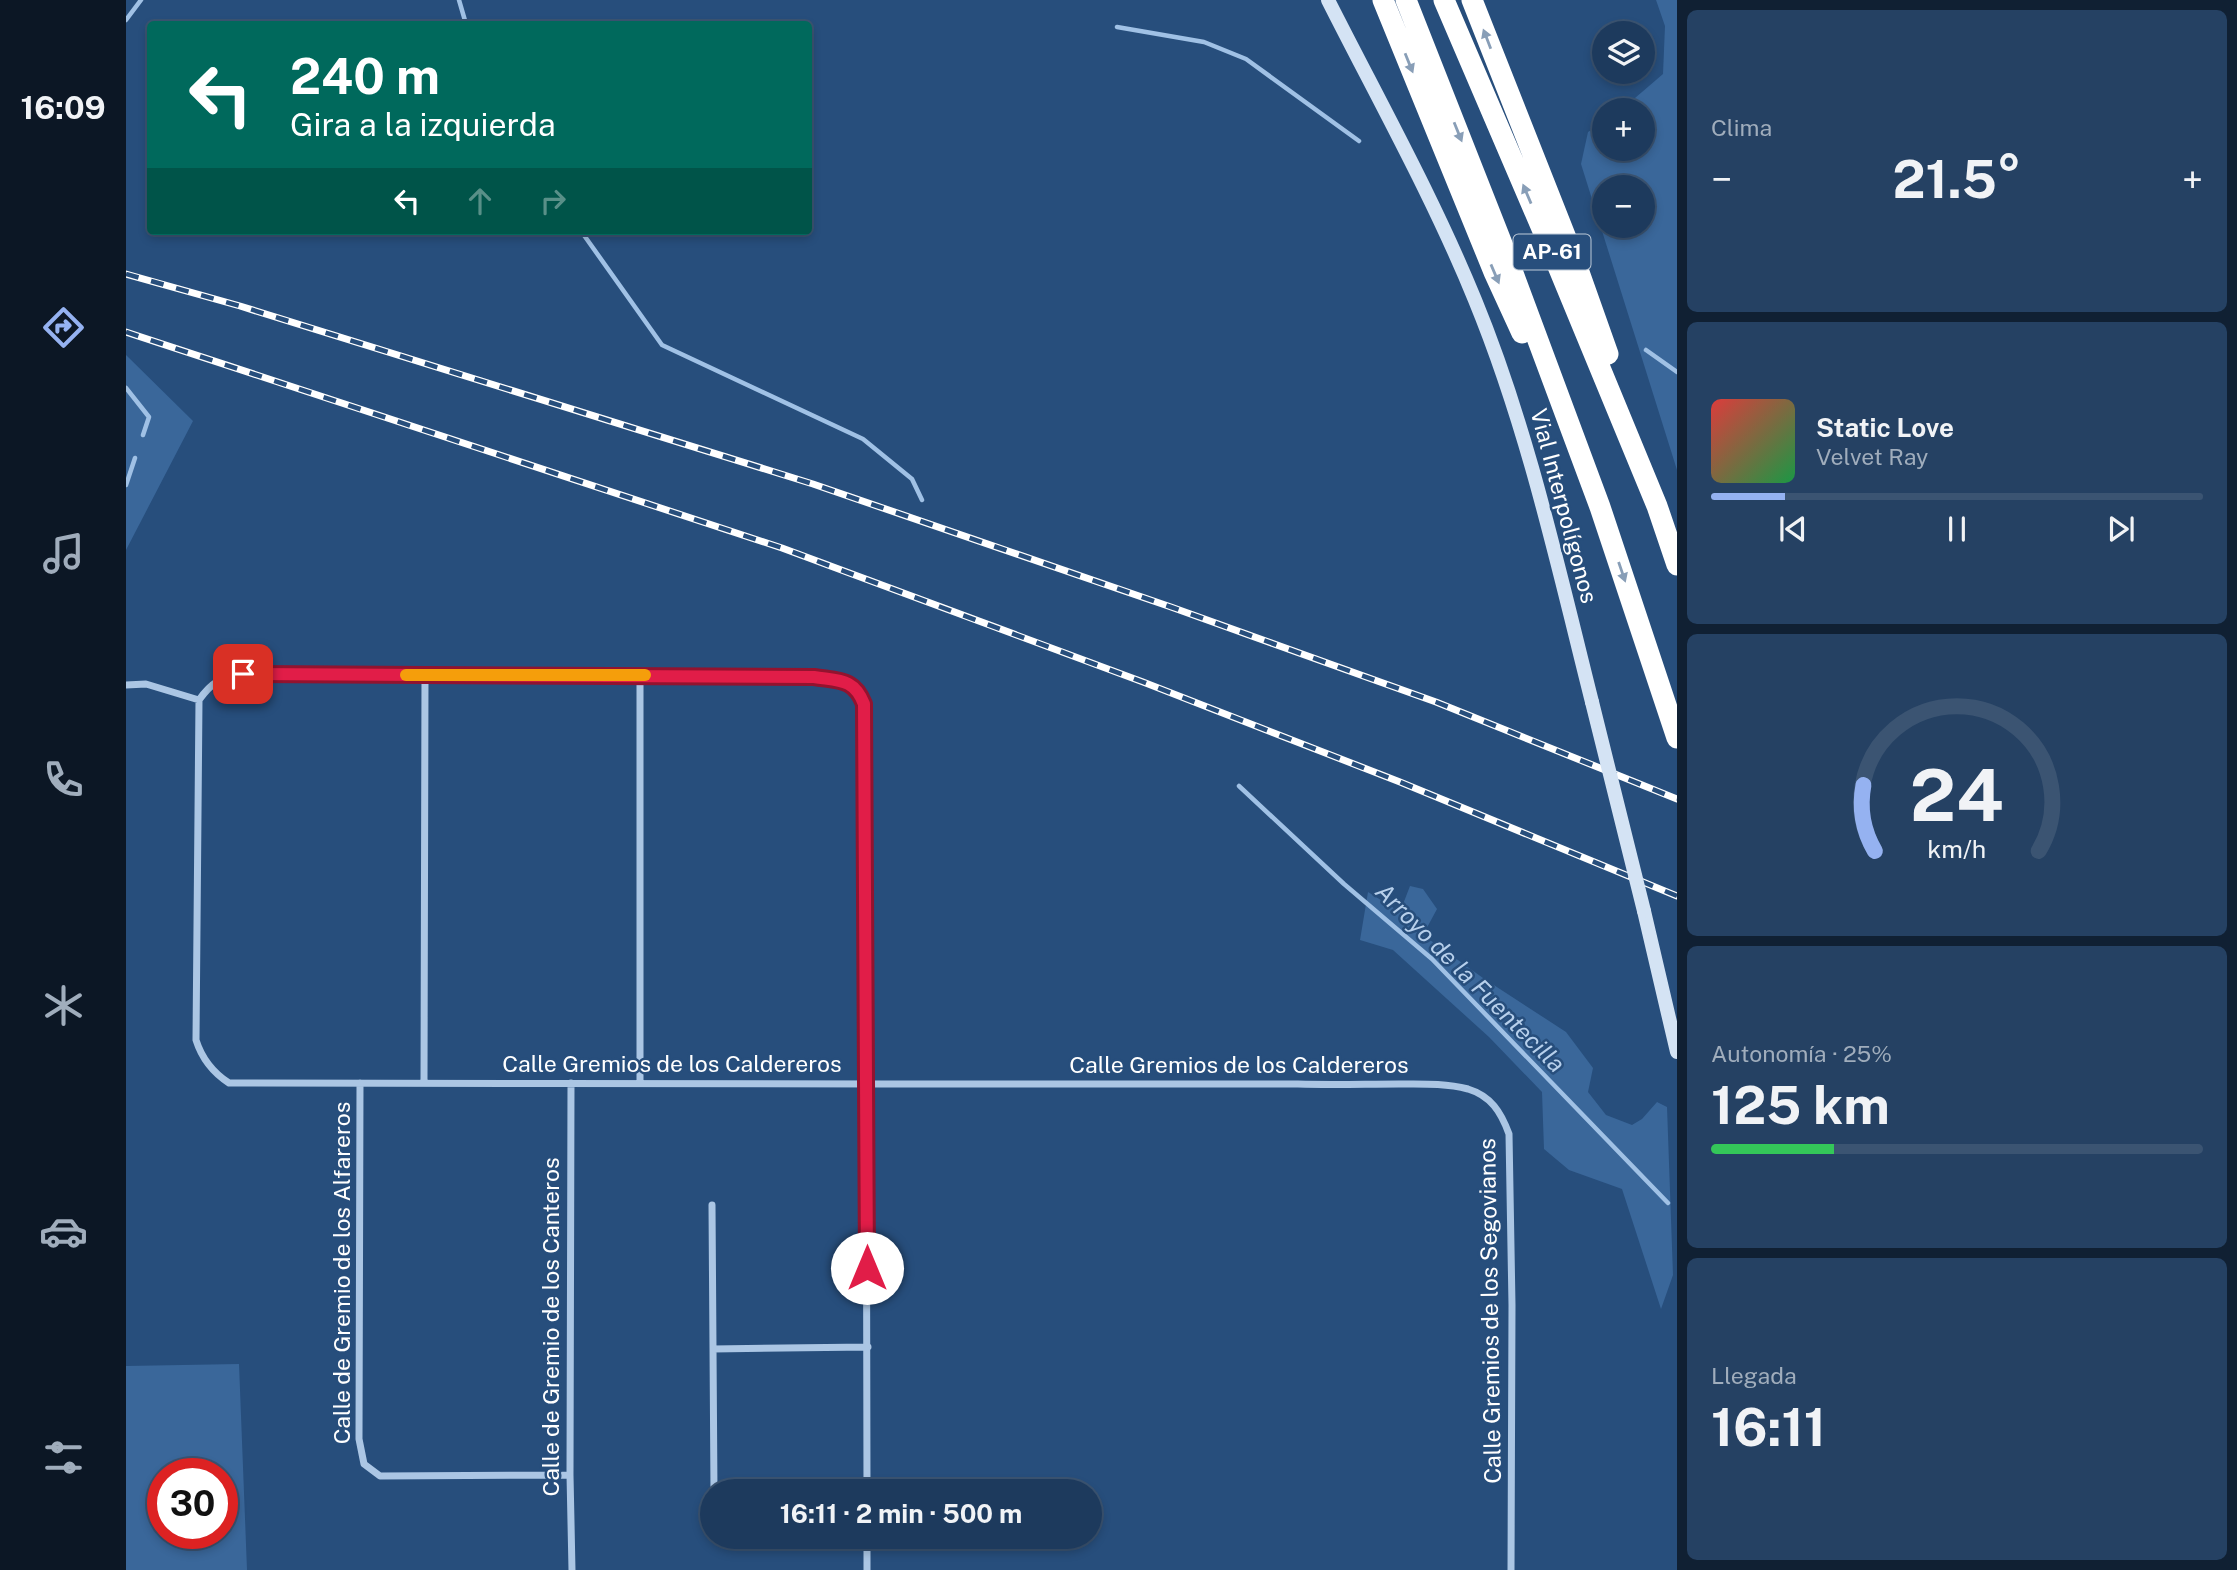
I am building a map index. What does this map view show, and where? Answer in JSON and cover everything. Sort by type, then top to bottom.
[{"type":"highway","points":[[1383,0],[1494,272],[1600,507]]},
{"type":"highway","name":"AP-61","points":[[1406,0],[1501,241],[1600,507],[1675,731]]},
{"type":"highway","name":"AP-61","points":[[1444,0],[1657,506],[1677,565]]},
{"type":"highway","points":[[1472,0],[1601,333],[1657,506]]},
{"type":"main road","name":"Vial Interpolígonos","points":[[1328,0],[1432,206],[1483,321],[1507,389],[1539,492],[1677,1052]]},
{"type":"street","points":[[126,685],[146,684],[199,700],[216,680],[230,675],[814,677],[844,681],[858,689],[864,704],[867,1479]]},
{"type":"street","points":[[424,1083],[425,675]]},
{"type":"street","points":[[640,675],[640,1083]]},
{"type":"street","name":"Calle Gremios de los Caldereros","points":[[199,700],[196,1040],[208,1064],[217,1075],[229,1083],[1450,1086]]},
{"type":"street","name":"Calle de Gremio de los Alfareros","points":[[360,1083],[359,1439],[364,1464],[380,1476],[569,1475]]},
{"type":"street","name":"Calle de Gremio de los Canteros","points":[[571,1083],[569,1475],[572,1570]]},
{"type":"street","name":"Calle Gremios de los Segovianos","points":[[1450,1086],[1480,1094],[1492,1103],[1503,1116],[1509,1134],[1512,1305],[1511,1570]]},
{"type":"street","points":[[712,1205],[714,1479]]},
{"type":"street","points":[[713,1349],[868,1347]]},
{"type":"street","points":[[867,1549],[867,1570]]},
{"type":"shaded area","points":[[1656,0],[1677,0],[1677,470],[1604,238],[1655,238],[1655,175],[1592,175],[1592,199],[1581,164],[1588,132],[1592,129],[1592,161],[1655,161],[1655,98],[1635,98],[1651,84],[1655,84],[1663,74],[1665,26]]},
{"type":"shaded area","points":[[126,355],[193,421],[126,550]]},
{"type":"shaded area","points":[[1410,886],[1423,889],[1437,909],[1423,935],[1566,1032],[1593,1068],[1588,1092],[1606,1115],[1632,1125],[1642,1119],[1657,1102],[1667,1107],[1673,1275],[1661,1309],[1622,1189],[1569,1170],[1544,1149],[1542,1092],[1489,1037],[1393,950],[1360,940],[1368,892],[1400,912]]},
{"type":"shaded area","points":[[239,1364],[247,1570],[126,1570],[126,1366]]},
{"type":"waterway","points":[[126,20],[141,0]]},
{"type":"waterway","name":"Arroyo de la Fuentecilla","points":[[459,0],[465,21]]},
{"type":"waterway","points":[[1117,27],[1204,42],[1246,59],[1359,141]]},
{"type":"waterway","name":"Arroyo de la Fuentecilla","points":[[584,235],[662,345],[863,439],[912,479],[922,500]]},
{"type":"waterway","points":[[1646,350],[1677,372]]},
{"type":"waterway","points":[[126,388],[149,417],[143,435]]},
{"type":"waterway","points":[[126,485],[135,458]]},
{"type":"waterway","name":"Arroyo de la Fuentecilla","points":[[1239,786],[1344,884],[1432,959],[1668,1203]]},
{"type":"railway","points":[[126,274],[240,306],[813,484],[1171,607],[1436,702],[1677,799]]},
{"type":"railway","points":[[126,332],[782,548],[1143,682],[1400,782],[1677,896]]},
{"type":"slow traffic","points":[[406,675],[645,675]]},
{"type":"route","points":[[243,674],[814,677],[844,681],[858,689],[864,704],[867,1268]]}]
